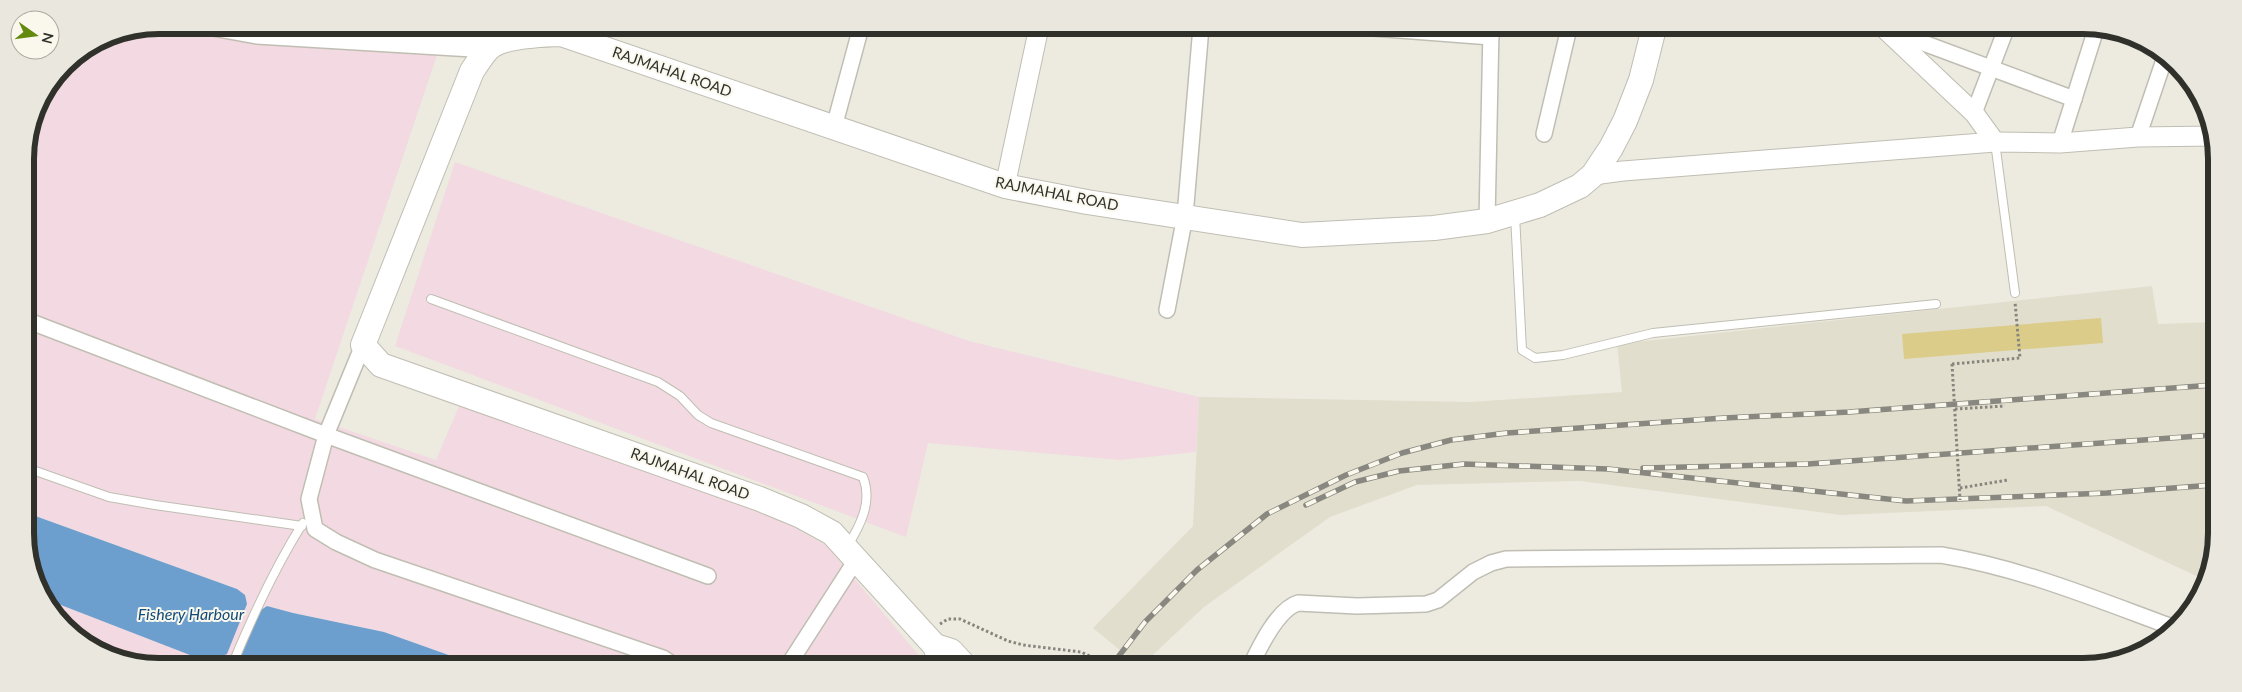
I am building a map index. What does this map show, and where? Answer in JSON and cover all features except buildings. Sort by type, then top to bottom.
[{"type":"main road","points":[[305,34],[500,38]]},
{"type":"main road","name":"RAJMAHAL ROAD","points":[[500,38],[561,34],[1005,186],[1087,202],[1302,236],[1434,228],[1488,221],[1515,214],[1580,186],[1593,175],[1611,148],[1634,102],[1652,34]]},
{"type":"main road","points":[[363,345],[472,71],[500,38]]},
{"type":"main road","name":"RAJMAHAL ROAD","points":[[363,345],[381,365],[760,499],[801,516],[832,533],[882,586],[934,648],[951,651],[957,658]]},
{"type":"street","points":[[834,128],[858,34]]},
{"type":"street","points":[[1005,186],[1038,34]]},
{"type":"street","points":[[1167,310],[1185,216],[1201,34]]},
{"type":"street","points":[[1488,221],[1491,34]]},
{"type":"street","points":[[1544,134],[1568,34]]},
{"type":"street","points":[[1974,113],[2004,34]]},
{"type":"street","points":[[2060,143],[2094,35]]},
{"type":"street","points":[[1910,38],[1974,113],[1995,142]]},
{"type":"street","points":[[1910,38],[2074,99]]},
{"type":"street","points":[[2138,137],[2163,63]]},
{"type":"street","points":[[1593,175],[1623,171],[1995,142],[2060,143],[2138,137],[2206,136]]},
{"type":"street","points":[[34,323],[326,435],[708,576]]},
{"type":"street","points":[[363,345],[326,435],[309,499],[315,529],[336,542],[375,560],[663,658]]},
{"type":"street","points":[[792,658],[852,554]]},
{"type":"street","points":[[1255,658],[1279,616],[1289,606],[1298,603],[1357,606],[1426,604],[1438,600],[1473,572],[1506,558],[1941,555],[1981,562],[2050,582],[2168,625]]},
{"type":"lane","points":[[1995,142],[2015,293]]},
{"type":"lane","points":[[1515,214],[1522,350],[1535,358],[1563,355],[1653,333],[1936,304]]},
{"type":"lane","points":[[431,299],[652,379],[680,396],[698,415],[711,423],[854,473],[863,478],[867,498],[864,517],[852,554]]},
{"type":"lane","points":[[34,470],[109,497],[302,526]]},
{"type":"lane","points":[[235,658],[256,607],[287,548],[311,511]]},
{"type":"path","points":[[1960,500],[1952,364],[2020,358],[2015,293]]},
{"type":"path","points":[[1955,409],[2005,406]]},
{"type":"path","points":[[1960,488],[2008,480]]},
{"type":"path","points":[[934,648],[948,619],[960,619],[1008,641],[1023,645],[1081,652],[1094,658]]},
{"type":"shaded area","points":[[176,34],[437,55],[315,419],[436,460],[460,404],[779,518],[827,546],[921,658],[457,658],[384,632],[267,606],[261,610],[240,658],[209,658],[237,589],[34,516],[34,150],[36,134],[50,96],[70,70],[96,50],[134,36]]},
{"type":"shaded area","points":[[455,162],[969,341],[1199,397],[1196,452],[1120,460],[928,443],[906,537],[395,346]]},
{"type":"shaded area","points":[[2152,286],[2158,324],[2208,322],[2208,533],[2207,550],[2200,578],[2046,506],[1841,515],[1580,481],[1417,485],[1330,517],[1204,607],[1149,658],[1129,658],[1093,628],[1193,526],[1199,397],[1470,402],[1622,392],[1617,344]]},
{"type":"shaded area","points":[[55,603],[200,658],[142,657],[111,649],[96,642],[76,627]]},
{"type":"water","name":"Fishery Harbour","points":[[34,516],[237,589],[245,595],[247,604],[227,654],[218,658],[198,658],[55,603],[40,573],[36,558]]},
{"type":"water","name":"Fishery Harbour","points":[[267,606],[384,632],[457,658],[240,658],[261,610]]},
{"type":"railway","points":[[1117,658],[1145,622],[1197,570],[1267,514],[1346,475],[1402,453],[1451,440],[1507,433],[1724,418],[1849,412],[2208,385]]},
{"type":"railway","points":[[1643,468],[1808,464],[2208,435]]},
{"type":"railway","points":[[1306,505],[1355,482],[1399,471],[1464,464],[1608,469],[1906,501],[2107,493],[2208,485]]}]
